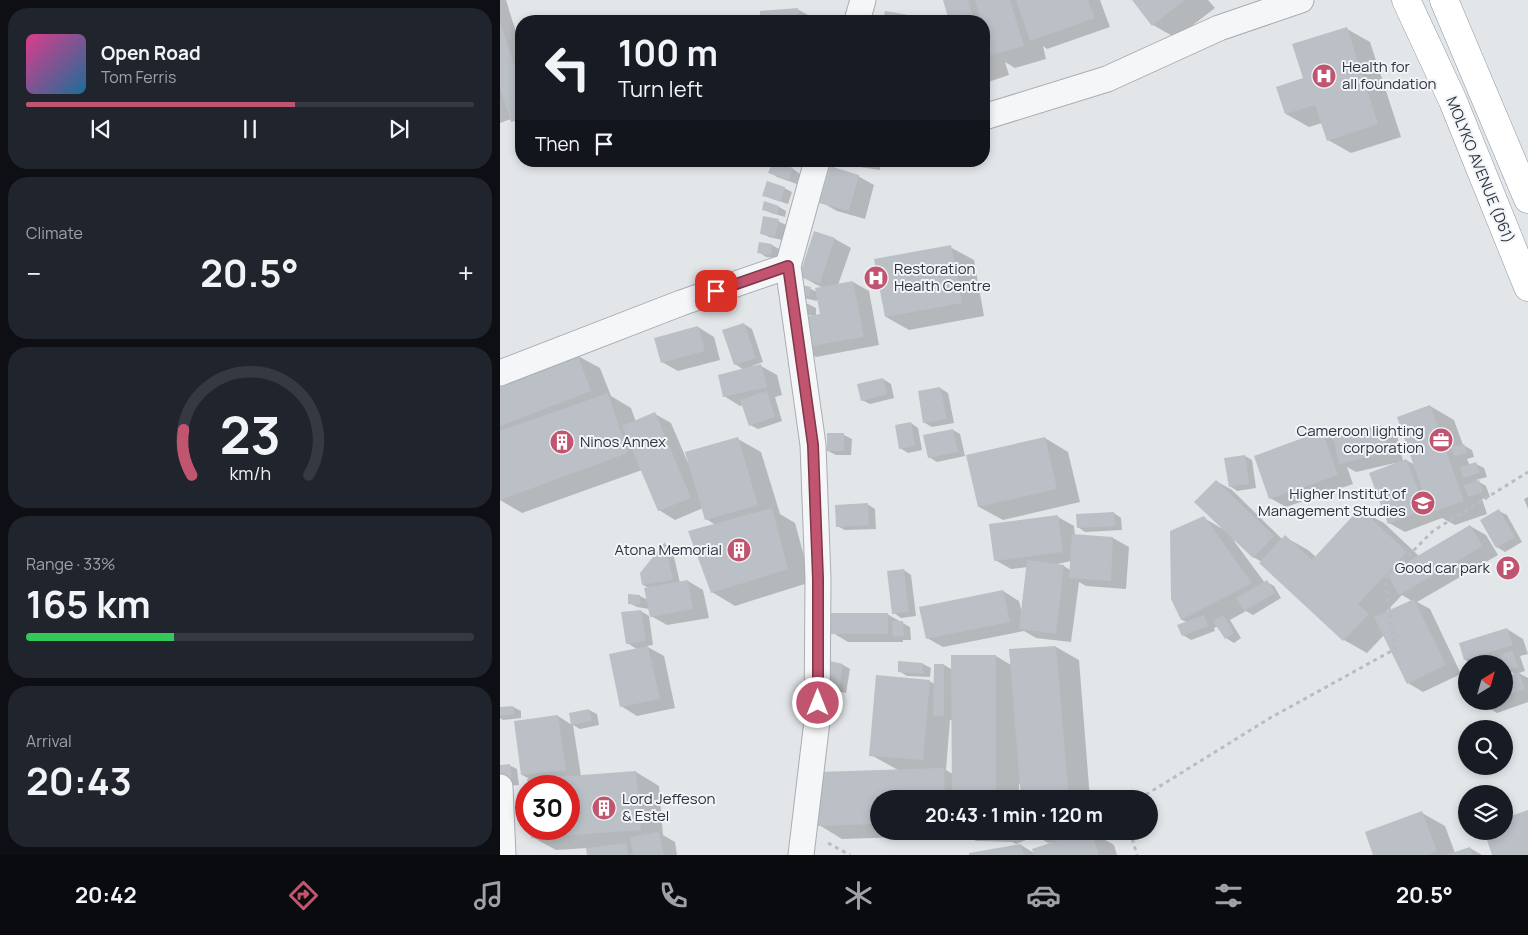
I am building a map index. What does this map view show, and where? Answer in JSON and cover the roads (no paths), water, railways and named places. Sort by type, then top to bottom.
[{"type":"highway","name":"MOLYKO AVENUE (D61)","points":[[1406,0],[1453,101],[1528,287]]},
{"type":"highway","points":[[1444,0],[1528,199]]},
{"type":"street","points":[[859,15],[863,0]]},
{"type":"street","points":[[990,115],[1107,79],[1219,28],[1301,0]]},
{"type":"street","points":[[801,855],[817,721],[818,579],[813,445],[788,266],[815,167]]},
{"type":"street","points":[[500,373],[681,303],[788,266]]},
{"type":"street","points":[[500,787],[503,855]]},
{"type":"place","name":"Health for all foundation","points":[[1324,76]]},
{"type":"place","name":"Restoration Health Centre","points":[[876,278]]},
{"type":"place","name":"Cameroon lighting corporation","points":[[1441,440]]},
{"type":"place","name":"Ninos Annex","points":[[562,442]]},
{"type":"place","name":"Higher Institut of Management Studies","points":[[1423,503]]},
{"type":"place","name":"Atona Memorial","points":[[739,550]]},
{"type":"place","name":"Good car park","points":[[1508,568]]},
{"type":"place","name":"Lord Jeffeson & Estel","points":[[604,808]]}]
